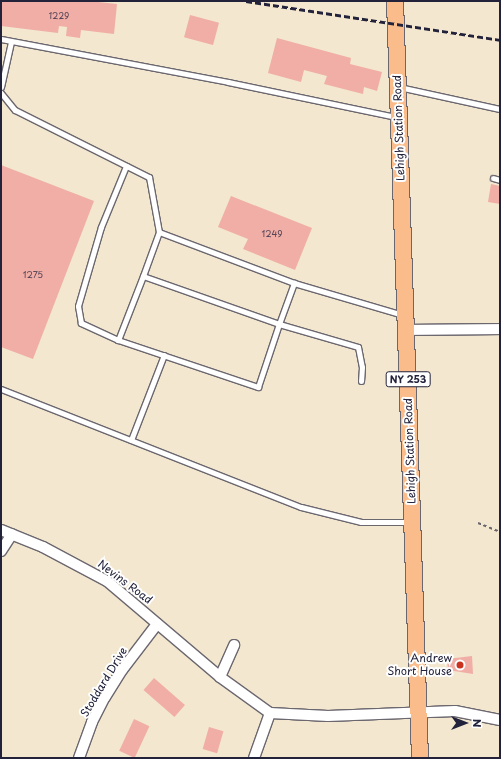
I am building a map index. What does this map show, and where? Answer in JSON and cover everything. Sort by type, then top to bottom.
[{"type":"main road","name":"Lehigh Station Road","points":[[395,1],[420,758]]},
{"type":"street","points":[[406,323],[500,329]]},
{"type":"street","name":"Nevins Road","points":[[1,530],[87,569],[107,581],[220,677],[270,713]]},
{"type":"street","points":[[1,551],[12,534]]},
{"type":"street","name":"Stoddard Drive","points":[[79,758],[92,722],[122,670],[157,624]]},
{"type":"street","points":[[220,677],[234,645]]},
{"type":"street","points":[[254,758],[270,713],[328,716],[455,711],[500,720]]},
{"type":"lane","points":[[1,39],[228,82],[399,118]]},
{"type":"lane","points":[[1,87],[11,42]]},
{"type":"lane","points":[[398,87],[500,109]]},
{"type":"lane","points":[[1,93],[15,110],[149,177],[159,232],[118,340]]},
{"type":"lane","points":[[126,166],[101,227],[78,306],[81,323],[118,340],[258,387],[294,283]]},
{"type":"lane","points":[[493,178],[500,180]]},
{"type":"lane","points":[[159,232],[406,323]]},
{"type":"lane","points":[[143,276],[280,324],[358,347],[362,367],[361,382]]},
{"type":"lane","points":[[131,440],[164,355]]},
{"type":"lane","points":[[1,389],[300,507],[361,522],[412,522]]},
{"type":"path","points":[[478,523],[500,532]]},
{"type":"building","points":[[1,1],[89,1],[117,4],[114,34],[81,30],[80,38],[66,36],[67,27],[59,26],[58,33],[1,26]]},
{"type":"building","points":[[190,15],[219,23],[213,45],[184,37]]},
{"type":"building","points":[[277,38],[351,58],[350,64],[382,72],[377,91],[364,87],[363,94],[324,84],[327,76],[304,70],[301,82],[268,73]]},
{"type":"building","points":[[1,165],[94,201],[33,359],[1,347]]},
{"type":"building","points":[[491,184],[500,186],[500,204],[488,202]]},
{"type":"building","points":[[231,196],[312,228],[295,270],[243,249],[248,239],[218,227]]},
{"type":"building","name":"Andrew Short House","points":[[472,656],[473,674],[448,670],[447,659]]},
{"type":"building","points":[[154,678],[185,705],[174,717],[144,690]]},
{"type":"building","points":[[134,719],[149,726],[135,758],[119,751]]},
{"type":"building","points":[[209,727],[223,731],[217,753],[203,749]]},
{"type":"railway","points":[[246,1],[500,40]]},
{"type":"place","name":"Andrew Short House","points":[[460,665]]}]
